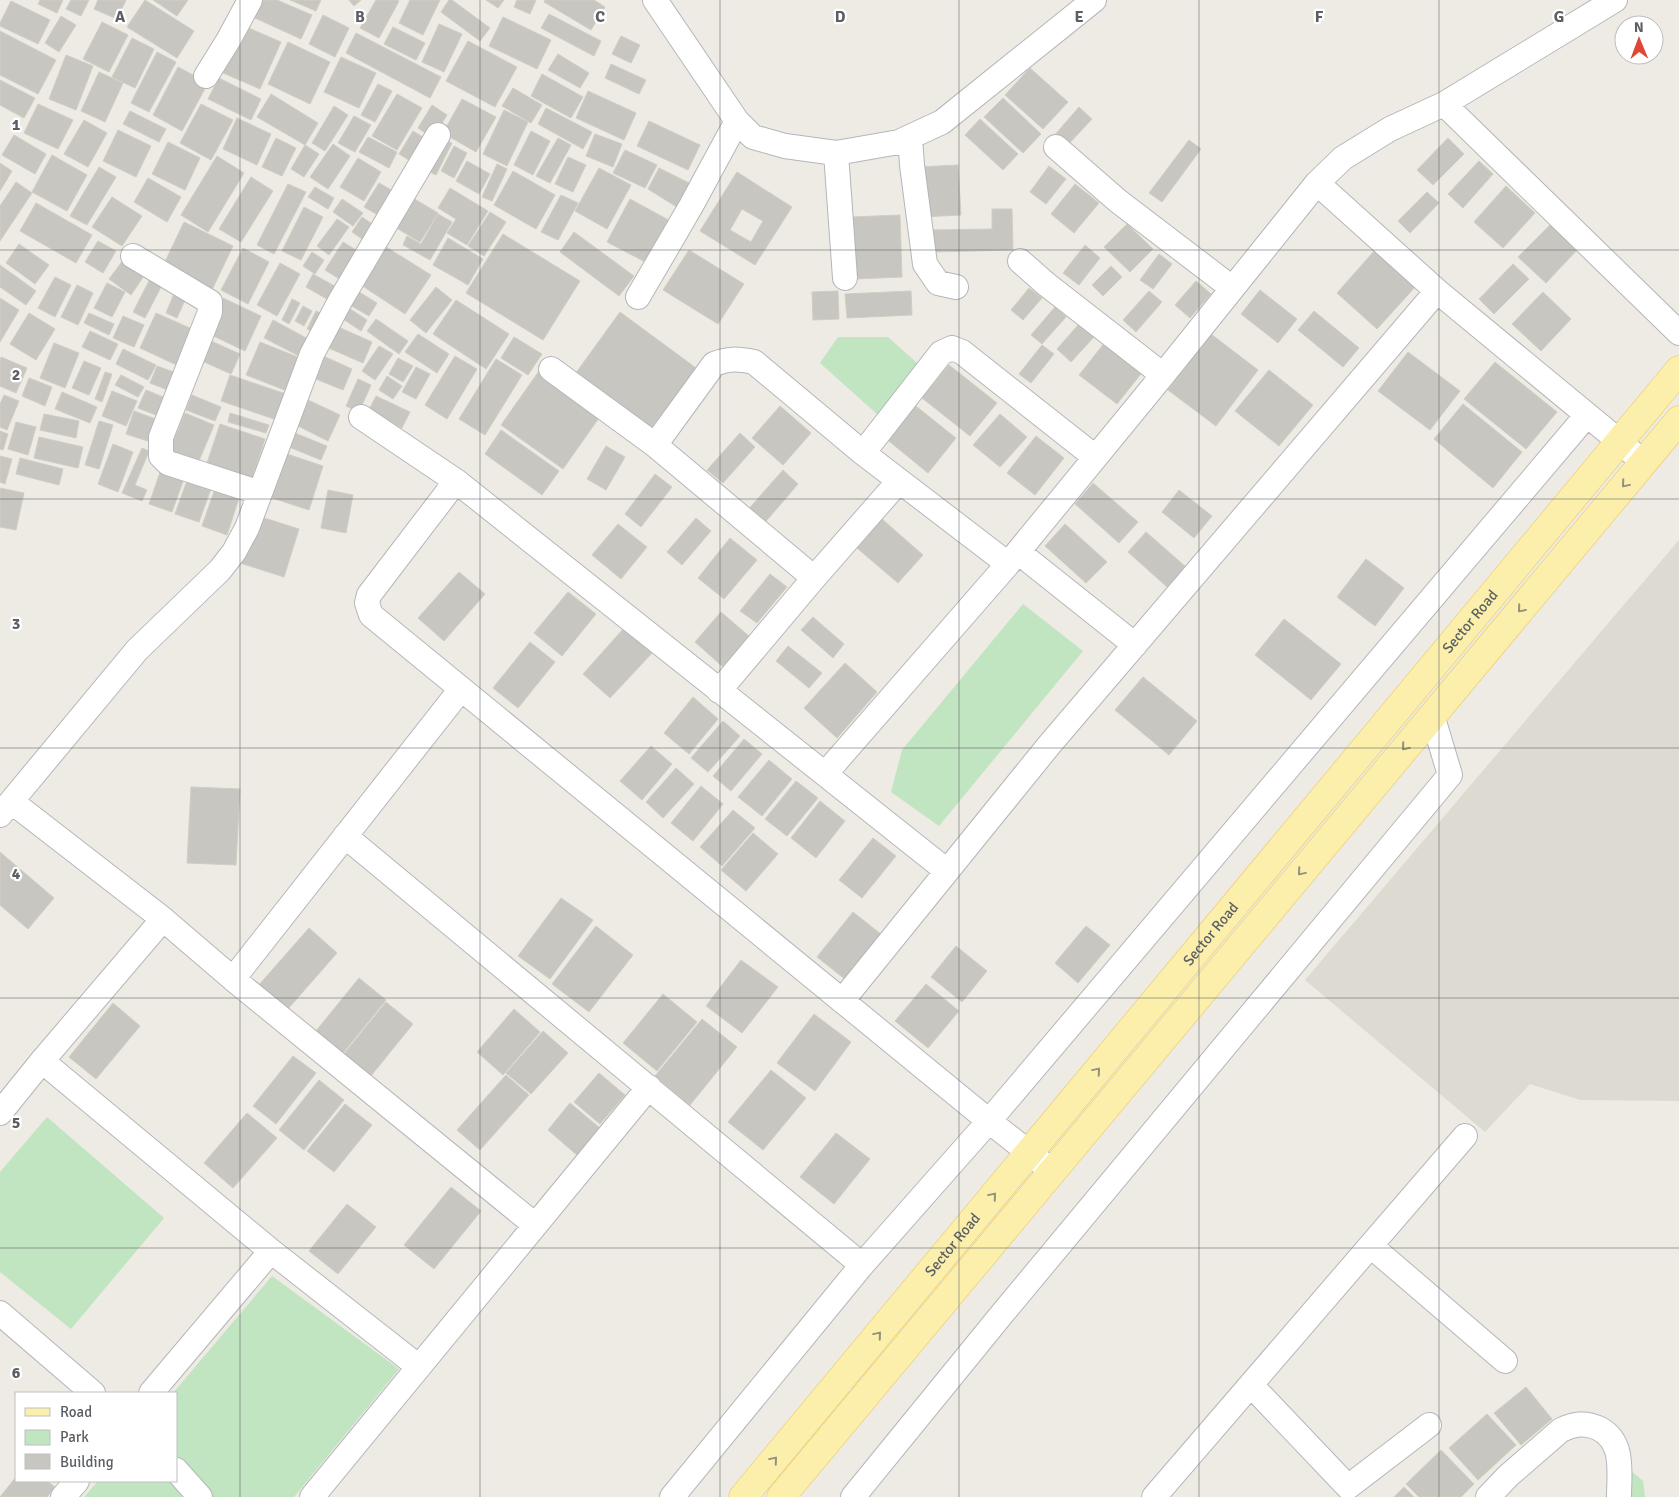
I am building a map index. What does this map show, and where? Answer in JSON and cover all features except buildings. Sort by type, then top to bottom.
[{"type":"main road","name":"Sector Road","points":[[743,1497],[1679,370]]},
{"type":"main road","name":"Sector Road","points":[[781,1497],[1679,420]]},
{"type":"street","points":[[206,76],[250,0]]},
{"type":"street","points":[[654,0],[737,121],[753,137],[785,146],[836,153],[899,142],[942,122],[1094,0]]},
{"type":"street","points":[[825,774],[1013,558],[1317,183],[1343,158],[1367,143],[1390,129],[1444,104],[1616,0]]},
{"type":"street","points":[[1444,104],[1679,333]]},
{"type":"street","points":[[638,297],[691,206],[737,121]]},
{"type":"street","points":[[438,134],[340,300],[312,354],[247,528],[234,552],[220,570],[137,650],[6,809],[163,919],[233,979],[534,1226]]},
{"type":"street","points":[[910,137],[912,165],[926,264],[938,283],[956,287]]},
{"type":"street","points":[[1056,147],[1118,201],[1232,288]]},
{"type":"street","points":[[836,153],[845,278]]},
{"type":"street","points":[[1317,183],[1437,291],[1644,463]]},
{"type":"street","points":[[133,256],[210,302],[210,312],[161,438],[160,456],[168,463],[260,492]]},
{"type":"street","points":[[1020,261],[1046,284],[1163,375]]},
{"type":"street","points":[[842,1000],[1135,645],[1437,291]]},
{"type":"street","points":[[863,454],[941,353],[952,348],[962,352],[1095,457]]},
{"type":"street","points":[[655,444],[714,364],[725,360],[738,359],[754,362],[863,454],[899,481],[1013,558],[1135,645]]},
{"type":"street","points":[[551,369],[655,444],[814,578]]},
{"type":"street","points":[[672,1497],[862,1265],[989,1122],[1586,415]]},
{"type":"street","points":[[361,417],[456,481],[947,871]]},
{"type":"street","points":[[456,481],[369,595],[367,603],[371,614],[377,621],[989,1122],[1052,1171]]},
{"type":"street","points":[[719,691],[899,481]]},
{"type":"street","points":[[233,979],[462,689]]},
{"type":"street","points":[[853,1497],[1008,1306],[1450,775],[1432,715]]},
{"type":"street","points":[[346,836],[862,1265]]},
{"type":"street","points":[[0,1113],[163,919]]},
{"type":"street","points":[[42,1061],[271,1251],[419,1367]]},
{"type":"street","points":[[312,1497],[649,1087]]},
{"type":"street","points":[[1154,1497],[1465,1136]]},
{"type":"street","points":[[1370,1246],[1505,1361]]},
{"type":"street","points":[[152,1392],[271,1251]]},
{"type":"street","points":[[0,1313],[92,1392]]},
{"type":"street","points":[[1251,1384],[1348,1487],[1429,1425]]},
{"type":"street","points":[[1488,1497],[1533,1453],[1561,1430],[1570,1426],[1589,1424],[1604,1431],[1614,1441],[1619,1459],[1619,1497]]},
{"type":"street","points":[[178,1472],[200,1497]]},
{"type":"street","points":[[64,1497],[76,1482]]},
{"type":"shaded area","points":[[1679,540],[1679,1101],[1580,1100],[1530,1084],[1485,1132],[1305,980]]},
{"type":"green space","points":[[838,337],[888,337],[926,371],[878,415],[820,363]]},
{"type":"green space","points":[[1023,604],[1083,651],[939,826],[891,792],[902,750]]},
{"type":"green space","points":[[47,1117],[164,1218],[71,1329],[0,1272],[0,1172]]},
{"type":"green space","points":[[272,1276],[399,1369],[294,1497],[84,1497],[97,1482],[178,1482],[178,1392],[174,1392]]},
{"type":"green space","points":[[1619,1461],[1643,1481],[1645,1497],[1620,1497]]}]
